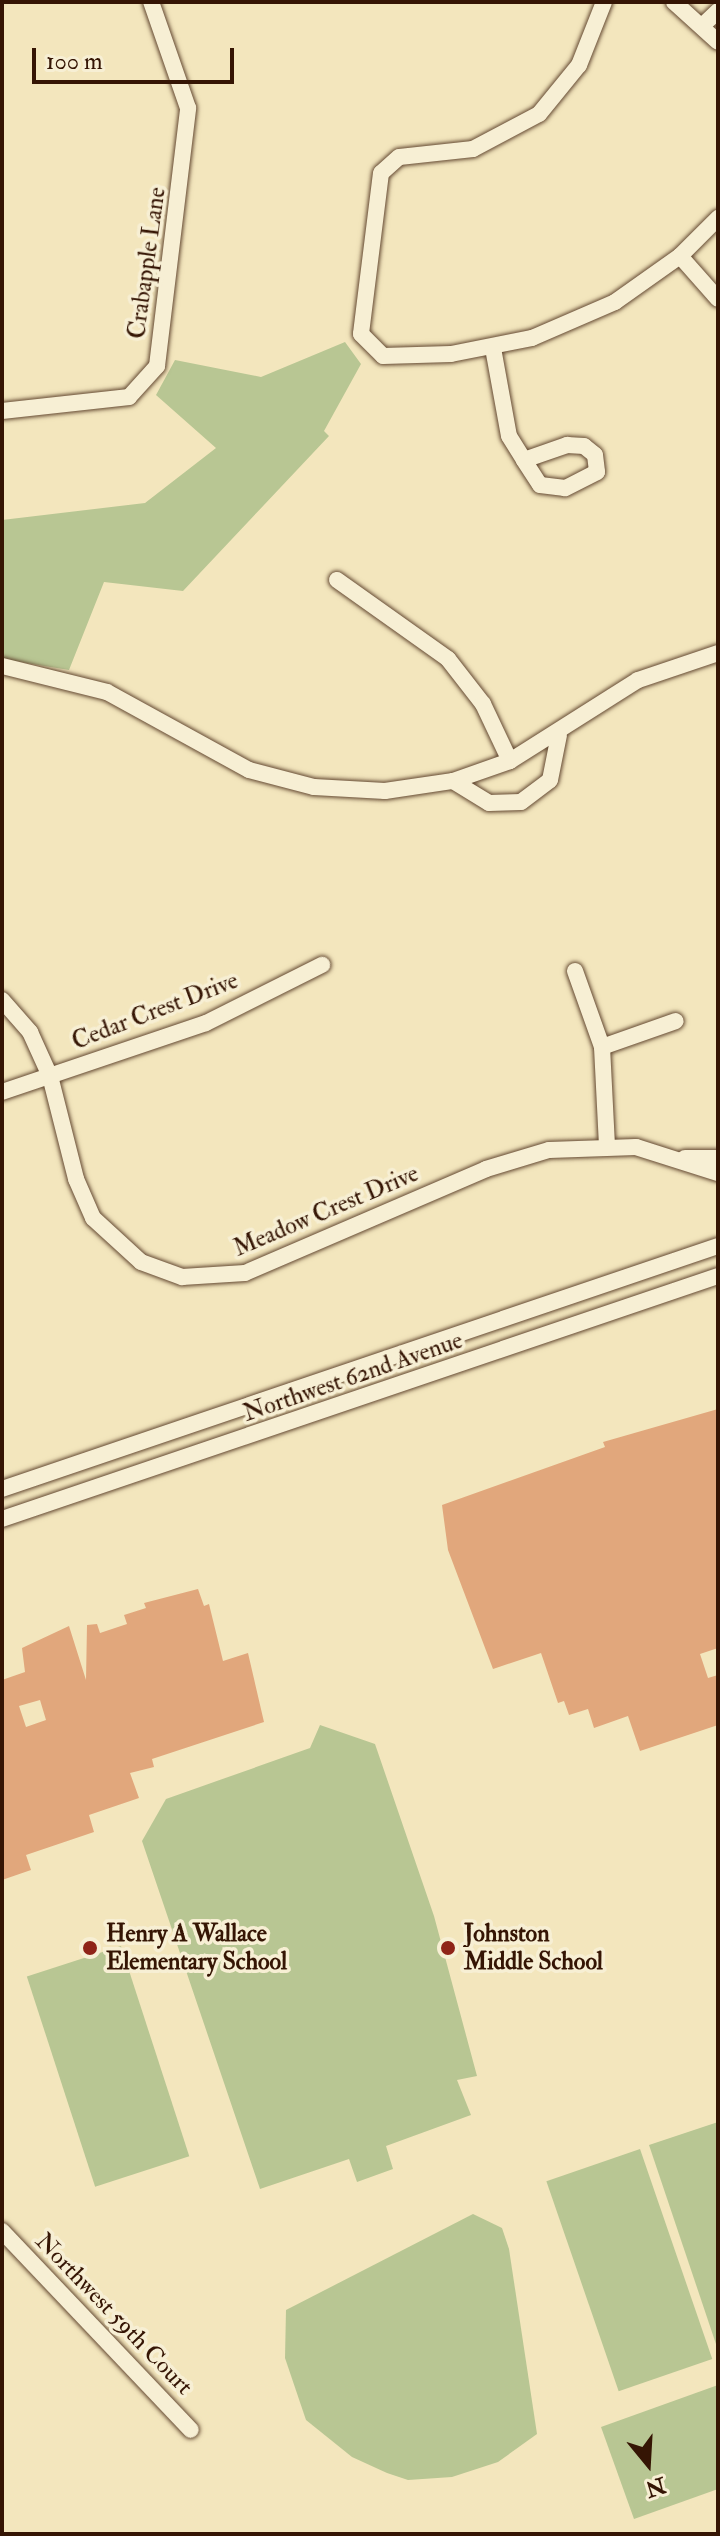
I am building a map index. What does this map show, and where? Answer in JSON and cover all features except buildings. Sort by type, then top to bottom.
[{"type":"street","name":"Crabapple Lane","points":[[2,411],[129,397],[141,392],[157,366],[188,108],[151,2]]},
{"type":"street","points":[[604,2],[579,65],[539,114],[473,149],[399,157],[381,173],[361,320],[368,346],[383,356],[493,348],[575,322],[680,256],[718,218]]},
{"type":"street","points":[[674,2],[703,25],[718,42]]},
{"type":"street","points":[[703,25],[718,11]]},
{"type":"street","points":[[680,256],[718,299]]},
{"type":"street","points":[[493,348],[509,436],[524,460]]},
{"type":"street","points":[[337,580],[448,659],[483,704],[510,761]]},
{"type":"street","points":[[2,666],[107,692],[220,758],[281,780],[350,791],[453,781],[510,761],[559,735],[638,680],[718,653]]},
{"type":"street","points":[[453,781],[489,803],[521,802],[550,780],[559,735]]},
{"type":"street","name":"Cedar Crest Drive","points":[[2,1092],[206,1023],[322,965]]},
{"type":"street","points":[[575,971],[602,1047],[607,1146]]},
{"type":"street","name":"Meadow Crest Drive","points":[[2,1000],[30,1032],[50,1076],[93,1218],[141,1262],[182,1277],[225,1277],[259,1268],[517,1157],[607,1146],[685,1158],[718,1158]]},
{"type":"street","points":[[602,1047],[676,1021]]},
{"type":"street","name":"Meadow Crest Drive","points":[[685,1158],[718,1173]]},
{"type":"street","name":"Northwest 62nd Avenue","points":[[2,1489],[718,1246]]},
{"type":"street","name":"Northwest 62nd Avenue","points":[[2,1519],[718,1276]]},
{"type":"street","name":"Northwest 59th Court","points":[[2,2231],[191,2430]]},
{"type":"green space","points":[[345,342],[361,364],[324,431],[329,436],[183,591],[104,582],[69,670],[2,659],[2,520],[145,503],[216,448],[156,395],[175,360],[261,377]]},
{"type":"green space","points":[[320,1725],[375,1744],[434,1916],[477,2076],[457,2080],[471,2115],[386,2146],[393,2169],[357,2182],[349,2159],[260,2189],[142,1841],[166,1799],[310,1748]]},
{"type":"green space","points":[[121,1946],[189,2156],[95,2187],[27,1977]]},
{"type":"green space","points":[[718,2122],[718,2350],[649,2145]]},
{"type":"green space","points":[[640,2149],[712,2359],[619,2391],[546,2181]]},
{"type":"green space","points":[[473,2214],[502,2228],[509,2249],[537,2434],[498,2462],[452,2477],[408,2480],[352,2457],[306,2420],[285,2358],[286,2310]]},
{"type":"green space","points":[[718,2385],[718,2489],[634,2519],[601,2427]]},
{"type":"place","name":"Henry A Wallace Elementary School","points":[[90,1948]]},
{"type":"place","name":"Johnston Middle School","points":[[448,1948]]}]
